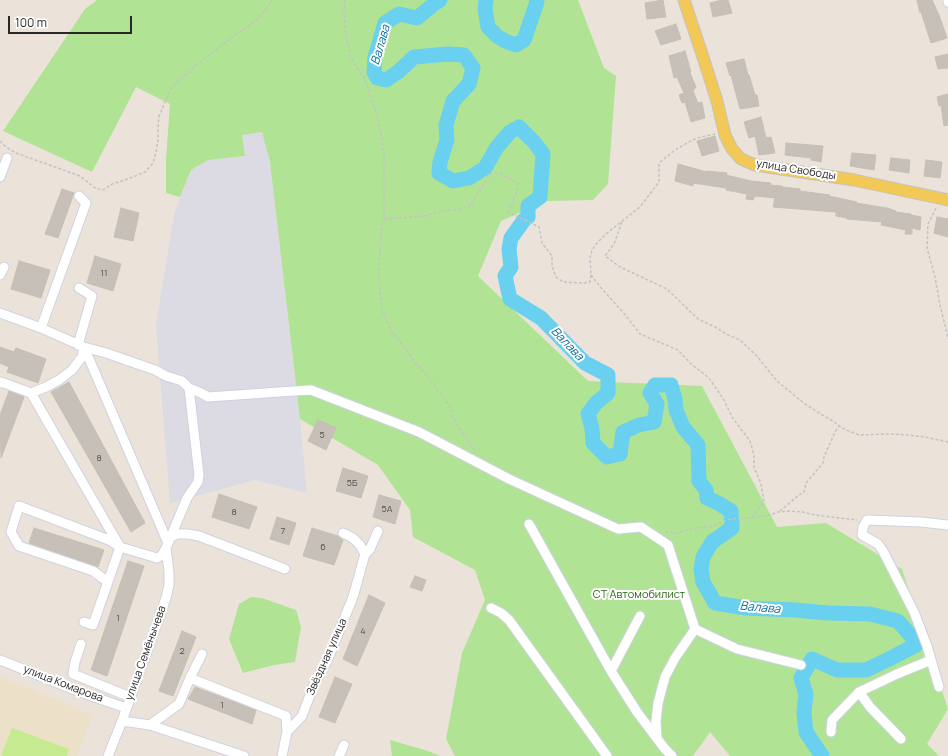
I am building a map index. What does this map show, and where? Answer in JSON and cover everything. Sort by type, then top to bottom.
[{"type":"main road","name":"улица Свободы","points":[[684,0],[717,101],[725,133],[732,149],[741,159],[755,165],[854,180],[944,200]]},
{"type":"street","points":[[0,177],[7,158]]},
{"type":"street","points":[[41,328],[86,203],[79,196]]},
{"type":"street","points":[[31,393],[52,384],[72,370],[82,357],[81,346],[92,296],[79,288]]},
{"type":"street","points":[[0,314],[41,328],[81,346],[155,370],[166,376],[182,381],[189,388],[208,397],[311,390],[419,432],[509,479],[618,529],[642,528],[668,545],[695,629],[737,649],[801,665]]},
{"type":"street","name":"улица Семёнычева","points":[[81,346],[168,543],[170,572],[166,598],[108,756]]},
{"type":"street","points":[[0,384],[0,382],[31,393],[120,547],[93,625],[84,622]]},
{"type":"street","points":[[108,582],[92,571],[19,546],[11,532],[19,506],[110,540],[120,547],[157,558],[162,555],[187,498],[198,482],[199,475],[189,388]]},
{"type":"street","points":[[939,687],[927,646],[914,612],[883,551],[878,544],[862,535],[863,527],[867,520],[921,522],[948,525]]},
{"type":"street","points":[[529,524],[611,671],[637,712],[656,738],[672,756]]},
{"type":"street","name":"Звёздная улица","points":[[287,732],[302,716],[315,682],[327,661],[354,597],[365,554],[370,549],[378,531]]},
{"type":"street","points":[[343,533],[354,538],[365,554]]},
{"type":"street","points":[[168,543],[178,534],[199,536],[285,569]]},
{"type":"street","points":[[491,608],[501,613],[509,620],[607,756]]},
{"type":"street","points":[[611,671],[640,616]]},
{"type":"street","points":[[656,738],[658,703],[665,677],[675,658],[695,629]]},
{"type":"street","points":[[81,644],[73,674],[130,697]]},
{"type":"street","points":[[150,725],[179,704],[202,654]]},
{"type":"street","name":"улица Комарова","points":[[0,660],[80,692],[126,708]]},
{"type":"street","points":[[831,732],[832,720],[859,692],[931,660]]},
{"type":"street","points":[[190,678],[286,716],[287,732],[282,756]]},
{"type":"street","points":[[859,692],[870,707],[901,738]]},
{"type":"street","points":[[122,721],[150,725],[244,756]]},
{"type":"street","points":[[339,756],[344,745]]},
{"type":"path","points":[[0,141],[16,153],[80,176],[95,188],[103,190],[112,184],[145,172],[153,163],[158,140],[159,116],[172,86],[204,59],[255,21],[265,11],[272,0]]},
{"type":"path","points":[[345,0],[344,14],[347,41],[351,58],[366,80],[382,138],[384,155],[384,219],[381,232],[379,264],[382,309],[392,332],[448,405],[460,429],[478,455]]},
{"type":"path","points":[[384,219],[425,216],[438,212],[458,210],[470,206],[490,174],[499,173],[518,183],[516,194],[508,212],[539,227],[542,242],[552,256],[552,266],[556,277],[563,282],[590,282],[590,258],[592,250],[606,234],[640,207],[659,182],[659,162],[674,150],[697,138],[709,134],[725,133]]},
{"type":"path","points":[[944,200],[928,224],[927,248],[935,277],[948,338]]},
{"type":"path","points":[[622,221],[614,244],[605,256],[620,267],[667,289],[698,319],[740,340],[756,355],[777,381],[805,404],[844,429],[860,435],[908,435],[948,442]]},
{"type":"path","points":[[591,275],[602,290],[627,316],[640,334],[678,350],[709,378],[724,400],[732,417],[750,441],[754,455],[754,467],[761,484],[764,501],[752,517]]},
{"type":"path","points":[[778,512],[798,495],[804,492],[806,483],[824,463],[824,458],[839,426]]},
{"type":"path","points":[[661,530],[667,533],[674,533],[703,527],[711,527],[727,520],[766,516],[778,512],[789,511],[867,520]]},
{"type":"shaded area","points":[[262,132],[270,162],[300,419],[307,493],[255,480],[170,503],[156,325],[174,214],[191,170],[208,160],[245,156],[242,134]]},
{"type":"shaded area","points":[[0,677],[93,715],[77,756],[0,756]]},
{"type":"green space","name":"СТ Автомобилист","points":[[97,0],[578,0],[604,68],[616,76],[608,184],[593,200],[547,201],[501,221],[478,276],[588,381],[702,386],[777,527],[826,523],[902,569],[948,709],[927,744],[939,756],[730,756],[710,732],[693,756],[455,756],[446,739],[462,653],[485,600],[475,570],[413,537],[410,510],[378,465],[300,419],[270,162],[262,132],[242,135],[245,156],[208,160],[191,170],[180,197],[166,193],[166,159],[170,104],[136,87],[92,172],[3,131],[85,9]]},
{"type":"green space","points":[[251,597],[262,598],[296,610],[301,627],[295,662],[274,665],[243,673],[229,639],[239,604]]},
{"type":"green space","points":[[12,728],[69,749],[67,756],[1,756]]},
{"type":"green space","points":[[390,740],[428,751],[440,756],[392,756]]},
{"type":"building","points":[[663,0],[666,17],[647,19],[645,3]]},
{"type":"building","points":[[728,0],[732,13],[713,17],[710,3]]},
{"type":"building","points":[[917,0],[932,0],[947,38],[931,43]]},
{"type":"building","points":[[676,24],[681,39],[661,45],[655,31]]},
{"type":"building","points":[[685,51],[690,73],[696,87],[693,91],[698,103],[702,102],[705,118],[691,122],[685,102],[682,103],[679,95],[684,93],[677,77],[674,78],[669,56]]},
{"type":"building","points":[[948,54],[948,68],[938,69],[935,57]]},
{"type":"building","points":[[744,59],[755,95],[757,95],[759,106],[740,109],[731,75],[730,76],[726,63]]},
{"type":"building","points":[[948,94],[948,125],[944,126],[941,105],[939,106],[937,97]]},
{"type":"building","points":[[761,117],[766,138],[771,137],[775,153],[759,155],[755,136],[749,138],[744,122]]},
{"type":"building","points":[[715,136],[719,151],[702,156],[697,141]]},
{"type":"building","points":[[786,143],[823,146],[821,162],[811,160],[811,158],[785,155]]},
{"type":"building","points":[[852,153],[876,155],[874,170],[850,166]]},
{"type":"building","points":[[891,158],[910,160],[909,173],[889,170]]},
{"type":"building","points":[[926,160],[942,162],[940,178],[924,176]]},
{"type":"building","points":[[678,164],[707,172],[706,171],[727,173],[726,175],[751,181],[771,183],[770,185],[782,186],[783,188],[800,189],[800,191],[830,195],[829,196],[857,202],[856,203],[911,214],[921,217],[920,230],[912,228],[912,234],[905,234],[906,230],[881,225],[882,222],[847,219],[836,216],[836,212],[773,207],[775,198],[755,196],[753,200],[746,199],[747,194],[726,190],[726,188],[693,183],[693,186],[675,181]]},
{"type":"building","points":[[62,189],[74,193],[58,238],[45,234]]},
{"type":"building","points":[[121,208],[139,213],[133,241],[114,237]]},
{"type":"building","points":[[937,217],[948,219],[948,237],[934,233]]},
{"type":"building","points":[[95,256],[121,264],[113,291],[87,283]]},
{"type":"building","points":[[19,261],[50,270],[41,298],[11,289]]},
{"type":"building","points":[[0,347],[14,352],[16,348],[46,359],[38,383],[7,372],[9,367],[0,363]]},
{"type":"building","points":[[69,382],[145,523],[131,532],[51,392]]},
{"type":"building","points":[[9,391],[24,397],[1,458],[0,415]]},
{"type":"building","points":[[318,420],[336,428],[326,450],[308,441]]},
{"type":"building","points":[[343,468],[368,476],[361,498],[336,491]]},
{"type":"building","points":[[219,494],[257,507],[249,529],[212,517]]},
{"type":"building","points":[[379,495],[401,501],[395,524],[373,517]]},
{"type":"building","points":[[277,517],[296,523],[289,545],[270,539]]},
{"type":"building","points":[[34,528],[104,550],[98,567],[29,543]]},
{"type":"building","points":[[312,528],[338,536],[343,540],[334,565],[303,556]]},
{"type":"building","points":[[128,561],[144,566],[107,676],[91,670]]},
{"type":"building","points":[[415,576],[426,580],[422,591],[410,587]]},
{"type":"building","points":[[369,595],[385,603],[357,666],[343,659]]},
{"type":"building","points":[[182,631],[196,637],[173,696],[159,691]]},
{"type":"building","points":[[335,677],[352,684],[335,723],[319,717]]},
{"type":"building","points":[[195,687],[256,710],[252,724],[188,699]]},
{"type":"waterway","name":"Валава","points":[[440,0],[417,18],[399,14],[385,23],[375,57],[374,72],[377,78],[386,80],[398,72],[414,57],[448,54],[464,55],[473,68],[469,84],[453,101],[446,125],[447,140],[440,162],[439,173],[453,181],[469,178],[485,168],[497,147],[510,132],[519,127],[534,142],[543,154],[540,197],[528,206],[528,217],[524,220],[511,238],[509,249],[511,267],[505,276],[510,299],[541,318],[585,363],[608,375],[608,393],[596,403],[588,414],[592,428],[593,443],[607,457],[620,454],[623,432],[639,425],[654,422],[657,404],[650,393],[655,385],[671,385],[676,410],[683,427],[698,445],[699,481],[706,490],[707,498],[731,511],[732,528],[712,542],[703,557],[701,569],[703,582],[715,603],[746,608],[870,614],[898,621],[911,636],[916,645],[866,670],[837,670],[812,659],[801,678],[806,694],[804,713],[806,732],[822,756]]},
{"type":"waterway","name":"Валава","points":[[486,0],[485,9],[488,27],[497,36],[516,45],[524,40],[537,0]]}]
